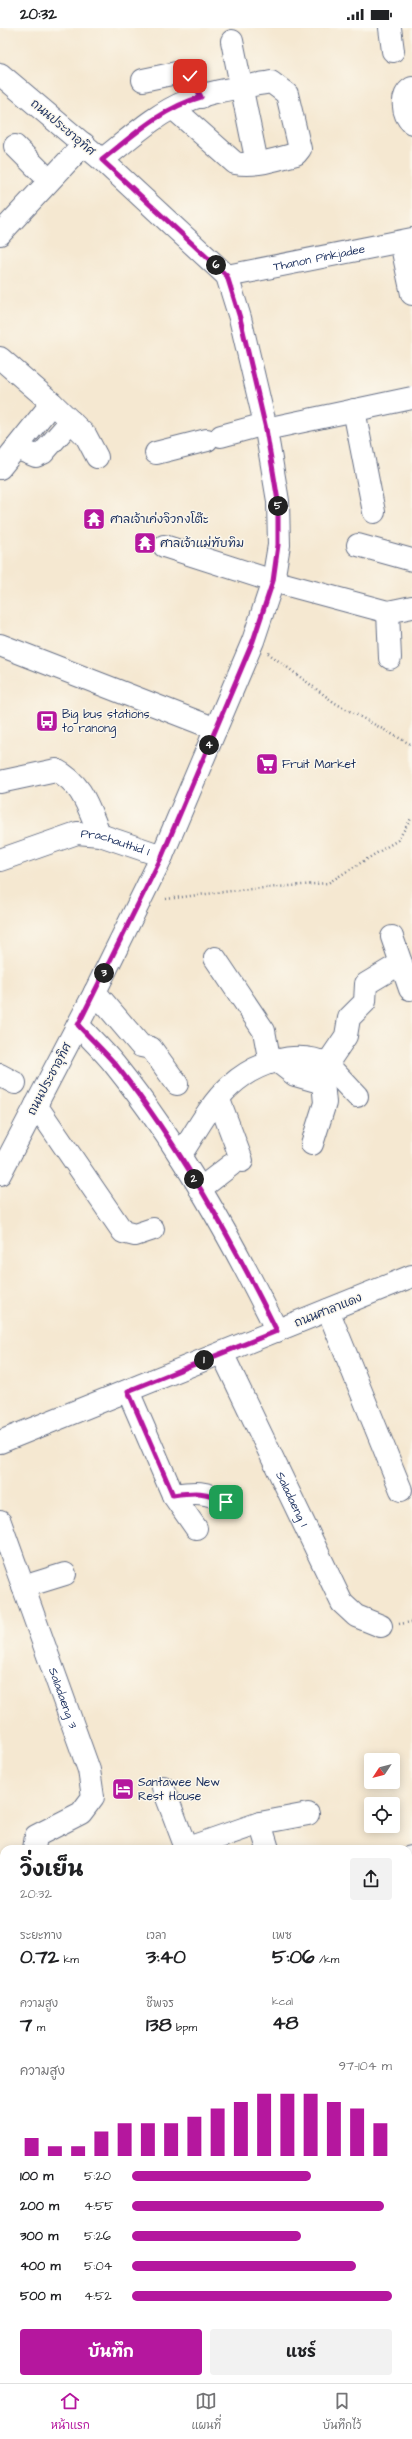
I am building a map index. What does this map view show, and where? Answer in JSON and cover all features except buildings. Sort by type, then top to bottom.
[{"type":"street","points":[[390,28],[393,51]]},
{"type":"street","points":[[232,41],[257,164]]},
{"type":"street","points":[[143,80],[181,72],[190,76],[201,97]]},
{"type":"street","name":"ถนนประชาอุทิศ","points":[[0,74],[102,160],[227,276],[240,318],[265,427],[278,501],[278,545],[273,581],[253,641],[162,856],[95,992],[78,1025],[23,1089],[0,1174]]},
{"type":"street","points":[[102,160],[154,119],[173,108],[201,97],[271,82],[282,88],[287,94],[300,149],[296,154],[257,164],[246,165],[235,163],[173,108]]},
{"type":"street","points":[[412,88],[403,98],[406,115],[412,123]]},
{"type":"street","points":[[0,234],[9,212],[49,180],[84,144]]},
{"type":"street","points":[[15,146],[49,180]]},
{"type":"street","points":[[406,241],[412,294]]},
{"type":"street","name":"Thanon Pinkjadee","points":[[227,276],[406,241]]},
{"type":"street","points":[[0,358],[52,403],[86,436],[97,457]]},
{"type":"street","points":[[156,453],[265,427],[412,398]]},
{"type":"street","points":[[0,468],[52,403]]},
{"type":"street","points":[[354,410],[374,512]]},
{"type":"street","points":[[16,448],[36,456],[44,453],[71,421]]},
{"type":"street","points":[[358,545],[412,560]]},
{"type":"street","points":[[164,546],[273,581],[388,612],[412,606]]},
{"type":"street","points":[[388,612],[390,658]]},
{"type":"street","points":[[0,645],[216,729]]},
{"type":"street","points":[[0,782],[56,770],[70,778],[81,791],[100,835]]},
{"type":"street","name":"Prachauthid 1","points":[[0,860],[77,833],[100,835],[162,856]]},
{"type":"street","points":[[392,937],[410,989]]},
{"type":"street","points":[[215,958],[264,1031],[273,1062]]},
{"type":"street","points":[[312,1144],[325,1103],[324,1069],[346,1036],[349,1018],[364,1002],[366,984],[401,963]]},
{"type":"street","points":[[95,992],[141,1046],[151,1048],[177,1084]]},
{"type":"street","points":[[78,1025],[115,1064],[180,1156],[236,1248],[277,1331]]},
{"type":"street","points":[[180,1156],[218,1100],[237,1081],[273,1062],[301,1056],[324,1069],[356,1096]]},
{"type":"street","points":[[23,1089],[124,1232],[135,1235],[153,1229]]},
{"type":"street","points":[[200,1189],[236,1163],[218,1100]]},
{"type":"street","name":"ถนนศาลาแดง","points":[[0,1442],[412,1276]]},
{"type":"street","points":[[328,1310],[401,1490]]},
{"type":"street","name":"Saladaeng 1","points":[[222,1353],[342,1603],[356,1616],[381,1626]]},
{"type":"street","points":[[128,1391],[173,1495],[196,1528]]},
{"type":"street","points":[[173,1495],[194,1492],[212,1494],[226,1502]]},
{"type":"street","name":"Saladaeng 3","points":[[0,1522],[89,1770],[93,1797],[81,1813],[36,1836],[35,1845]]},
{"type":"street","points":[[23,1587],[65,1574]]},
{"type":"street","points":[[163,1787],[184,1845]]},
{"type":"street","points":[[206,1845],[217,1843],[260,1823],[308,1814]]},
{"type":"street","points":[[260,1823],[267,1845]]},
{"type":"path","points":[[253,641],[335,703],[412,745]]},
{"type":"path","points":[[166,899],[239,890],[328,883],[398,840],[412,817]]},
{"type":"place","name":"ศาลเจ้าเค่งจิวกงโต๊ะ","points":[[94,519]]},
{"type":"place","name":"ศาลเจ้าแม่ทับทิม","points":[[145,543]]},
{"type":"place","name":"Big bus stations to ranong","points":[[47,721]]},
{"type":"place","name":"Fruit Market","points":[[267,764]]},
{"type":"place","name":"Santawee New Rest House","points":[[123,1789]]},
{"type":"route","points":[[190,76],[201,97],[188,100],[154,119],[102,160],[202,251],[227,276],[240,318],[266,429],[278,501],[278,545],[273,581],[266,606],[253,641],[162,856],[78,1025],[115,1064],[180,1156],[236,1248],[277,1331],[128,1391],[173,1495],[194,1492],[212,1494],[226,1502]]}]
